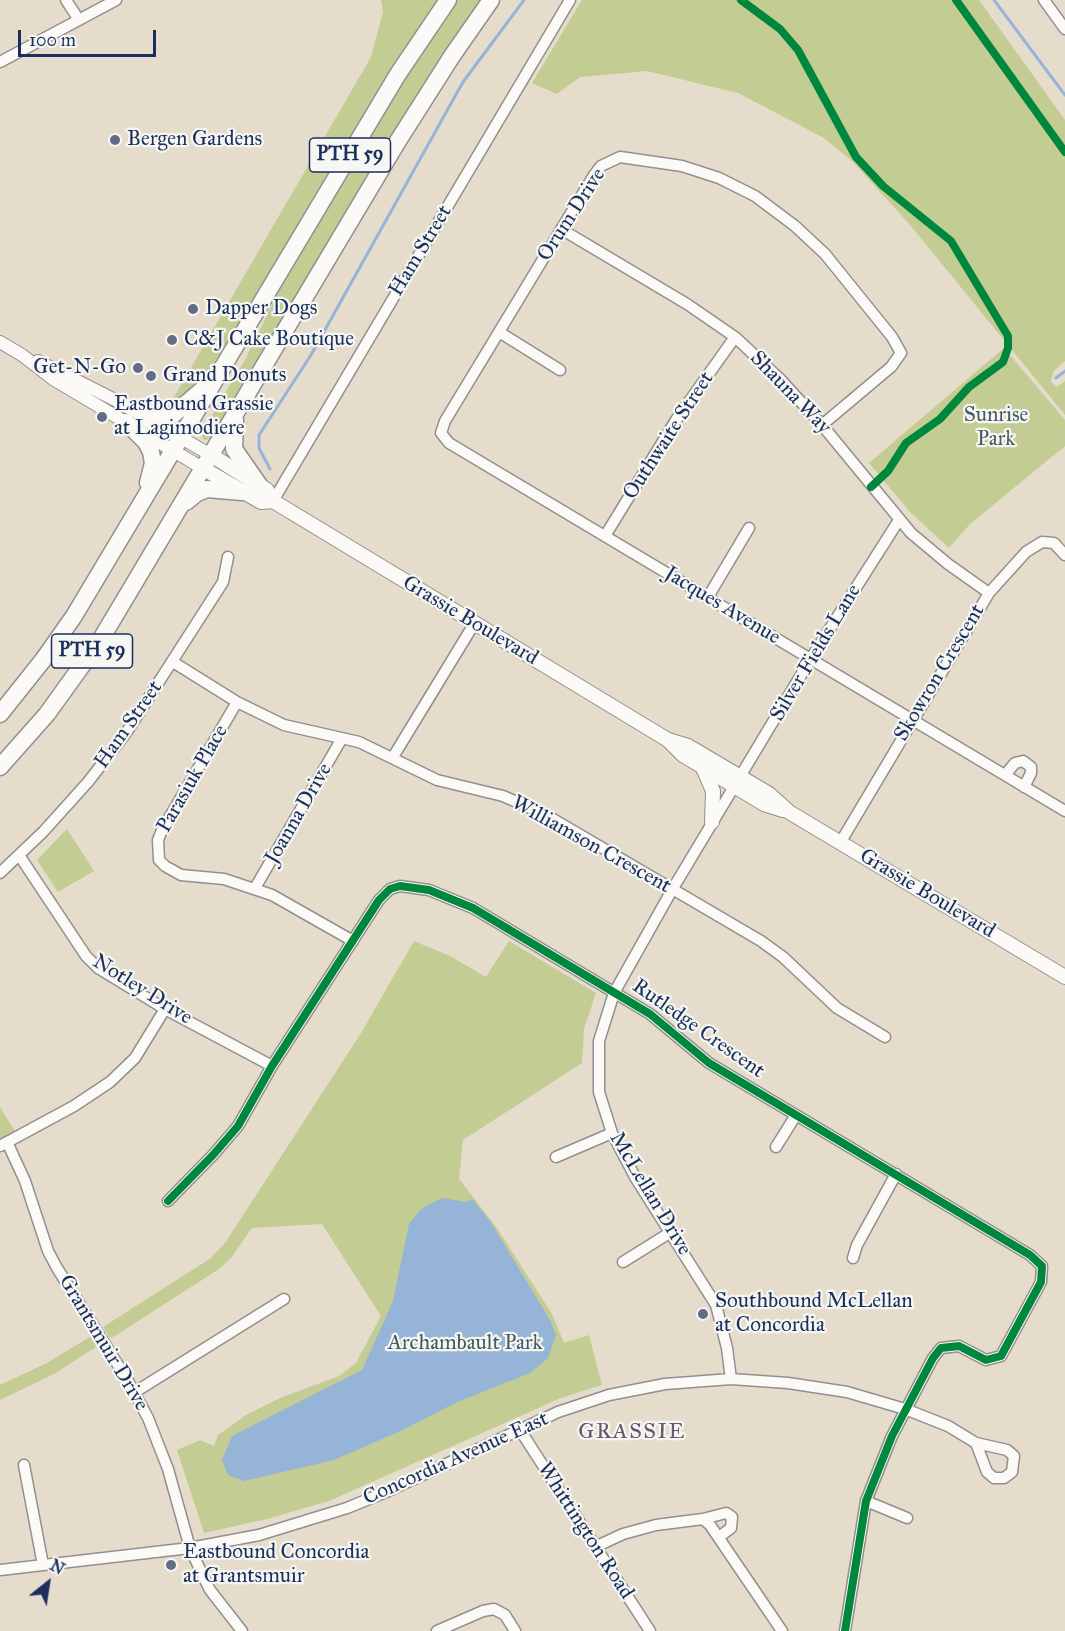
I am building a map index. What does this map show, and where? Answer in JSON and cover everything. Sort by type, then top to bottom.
[{"type":"main road","name":"PTH 59","points":[[0,714],[74,616],[398,74],[448,0]]},
{"type":"main road","name":"PTH 59","points":[[0,767],[46,714],[80,669],[170,525],[408,126],[491,0]]},
{"type":"main road","points":[[149,420],[169,417],[179,411],[221,371]]},
{"type":"main road","points":[[238,411],[233,444],[240,459],[259,485]]},
{"type":"main road","points":[[126,422],[146,442],[153,463],[142,502]]},
{"type":"main road","name":"Grassie Boulevard","points":[[208,462],[242,492],[261,502],[273,501]]},
{"type":"main road","name":"Grassie Boulevard","points":[[208,462],[259,485],[267,490],[273,501],[668,740],[683,755],[704,768],[739,782]]},
{"type":"main road","points":[[170,525],[197,493],[207,489],[242,492]]},
{"type":"main road","name":"Grassie Boulevard","points":[[668,740],[688,746],[739,782],[764,804],[789,812],[1065,977]]},
{"type":"main road","points":[[704,768],[713,791],[712,822]]},
{"type":"street","points":[[66,0],[79,20]]},
{"type":"street","points":[[0,62],[116,0]]},
{"type":"street","name":"Ham Street","points":[[273,501],[570,0]]},
{"type":"street","points":[[1044,0],[1065,29]]},
{"type":"street","name":"Orum Drive","points":[[441,434],[445,421],[601,166],[620,157],[682,166],[720,178],[778,212],[825,254],[892,337],[901,353],[891,367],[822,425]]},
{"type":"street","name":"Shauna Way","points":[[561,228],[687,304],[735,337],[781,380],[822,425],[899,520],[948,564],[989,593]]},
{"type":"street","points":[[499,332],[560,370]]},
{"type":"street","name":"Outhwaite Street","points":[[605,536],[676,420],[735,337]]},
{"type":"street","name":"Grassie Boulevard","points":[[0,342],[22,355],[53,379],[126,422],[177,444],[208,462]]},
{"type":"street","name":"Grassie Boulevard","points":[[22,355],[58,369],[149,420],[177,444]]},
{"type":"street","name":"Jacques Avenue","points":[[441,434],[449,443],[1065,812]]},
{"type":"street","name":"Silver Fields Lane","points":[[739,782],[810,660],[899,520]]},
{"type":"street","points":[[708,597],[749,528]]},
{"type":"street","name":"Skowron Crescent","points":[[840,843],[911,719],[989,593],[1026,552],[1042,542],[1054,543],[1065,555]]},
{"type":"street","name":"Ham Street","points":[[0,873],[43,832],[106,759],[173,662],[223,582],[228,557]]},
{"type":"street","points":[[393,757],[474,624]]},
{"type":"street","name":"Williamson Crescent","points":[[173,662],[237,702],[284,725],[341,740],[359,742],[437,780],[503,796],[530,806],[761,941],[783,957],[837,1008],[885,1037]]},
{"type":"street","name":"Parasiuk Place","points":[[237,702],[162,830],[157,850],[165,866],[182,875],[224,879],[255,888],[288,903],[353,941]]},
{"type":"street","name":"Joanna Drive","points":[[255,888],[341,740]]},
{"type":"street","points":[[1005,775],[1015,763],[1023,761],[1031,767],[1031,773],[1024,787]]},
{"type":"street","name":"McLellan Drive","points":[[731,1379],[727,1348],[716,1305],[622,1155],[604,1113],[597,1076],[599,1041],[614,993],[712,822],[739,782]]},
{"type":"street","name":"Notley Drive","points":[[19,855],[86,956],[98,968],[165,1009],[272,1066]]},
{"type":"street","name":"Rutledge Crescent","points":[[168,1201],[238,1126],[272,1066],[379,900],[390,889],[400,886],[429,890],[473,908],[614,993],[664,1024],[709,1063],[1030,1255],[1042,1266],[1043,1274],[1001,1356],[986,1360],[959,1347],[941,1348],[905,1409]]},
{"type":"street","points":[[3,1144],[74,1106],[110,1082],[135,1058],[165,1009]]},
{"type":"street","points":[[776,1147],[796,1115]]},
{"type":"street","points":[[556,1157],[612,1133]]},
{"type":"street","name":"Grantsmuir Drive","points":[[3,1144],[25,1181],[53,1260],[135,1392],[148,1418],[168,1469],[190,1548],[210,1590],[242,1631]]},
{"type":"street","points":[[853,1258],[857,1245],[896,1174]]},
{"type":"street","points":[[623,1262],[671,1232]]},
{"type":"street","points":[[135,1392],[284,1299]]},
{"type":"street","name":"Concordia Avenue East","points":[[0,1570],[190,1548],[259,1534],[347,1508],[558,1412],[609,1395],[665,1384],[731,1379],[788,1383],[847,1392],[905,1409],[948,1426],[976,1443]]},
{"type":"street","points":[[844,1631],[866,1501],[876,1471],[905,1409]]},
{"type":"street","name":"Whittington Road","points":[[520,1430],[650,1631]]},
{"type":"street","points":[[24,1465],[43,1565]]},
{"type":"street","points":[[866,1501],[907,1518]]},
{"type":"street","points":[[595,1547],[623,1534],[656,1525],[703,1519],[726,1513],[732,1517],[731,1528],[719,1537]]},
{"type":"street","points":[[703,1519],[719,1537],[782,1631]]},
{"type":"street","points":[[436,1631],[483,1611],[494,1609],[505,1616],[515,1631]]},
{"type":"green space","points":[[381,0],[438,0],[411,40],[200,386],[167,409],[371,57],[383,12]]},
{"type":"green space","points":[[456,0],[481,0],[215,437],[205,440],[202,438],[204,429],[246,358],[285,278],[414,61]]},
{"type":"green space","points":[[582,0],[979,0],[1065,120],[1065,361],[1053,372],[1051,382],[1057,387],[1065,381],[1065,415],[911,226],[852,161],[824,138],[738,93],[647,71],[580,77],[557,94],[532,83]]},
{"type":"green space","name":"Sunrise Park","points":[[1004,348],[1065,420],[1065,446],[970,524],[949,548],[910,512],[869,463]]},
{"type":"green space","points":[[67,829],[94,871],[58,892],[37,860]]},
{"type":"green space","name":"Archambault Park","points":[[414,941],[452,957],[486,977],[509,941],[596,993],[584,1029],[582,1063],[463,1140],[459,1179],[497,1228],[552,1314],[564,1343],[589,1335],[602,1385],[561,1398],[329,1501],[267,1519],[204,1533],[177,1450],[200,1440],[214,1446],[218,1435],[246,1415],[280,1398],[339,1376],[356,1363],[381,1316],[322,1224],[252,1228],[231,1258],[219,1269],[115,1336],[110,1338],[103,1327],[211,1258],[225,1243],[361,1033]]},
{"type":"green space","points":[[0,1107],[15,1131],[0,1139]]},
{"type":"green space","points":[[93,1335],[99,1345],[54,1374],[0,1400],[0,1385],[47,1363]]},
{"type":"water","points":[[442,1198],[467,1202],[472,1199],[490,1221],[550,1320],[556,1335],[548,1358],[530,1373],[455,1403],[405,1429],[334,1460],[244,1481],[228,1475],[222,1460],[232,1436],[362,1370],[393,1301],[409,1224],[421,1209]]},
{"type":"waterway","points":[[270,469],[259,448],[259,435],[311,355],[463,82],[524,0]]},
{"type":"waterway","points":[[994,0],[1065,95]]},
{"type":"waterway","points":[[1056,378],[1065,371]]},
{"type":"cycle path","points":[[741,0],[780,29],[798,50],[856,157],[883,186],[951,241],[1008,336],[1008,348],[1003,362],[969,387],[940,419],[906,443],[888,471],[871,487]]},
{"type":"cycle path","points":[[956,0],[1065,152]]},
{"type":"cycle path","points":[[168,1201],[238,1126],[272,1066],[379,900],[390,889],[400,886],[429,890],[473,908],[650,1014],[709,1063],[1030,1255],[1042,1266],[1041,1282],[1001,1356],[986,1360],[959,1346],[941,1348],[933,1358],[892,1436],[866,1501],[845,1631]]},
{"type":"place","name":"Bergen Gardens","points":[[115,140]]},
{"type":"place","name":"Dapper Dogs","points":[[193,309]]},
{"type":"place","name":"C&J Cake Boutique","points":[[172,340]]},
{"type":"place","name":"Get-N-Go","points":[[138,368]]},
{"type":"place","name":"Grand Donuts","points":[[151,376]]},
{"type":"place","name":"Eastbound Grassie at Lagimodiere","points":[[102,417]]},
{"type":"place","name":"Southbound McLellan at Concordia","points":[[703,1314]]},
{"type":"place","name":"Eastbound Concordia at Grantsmuir","points":[[171,1565]]},
{"type":"district","name":"GRASSIE","points":[[632,1433]]}]
